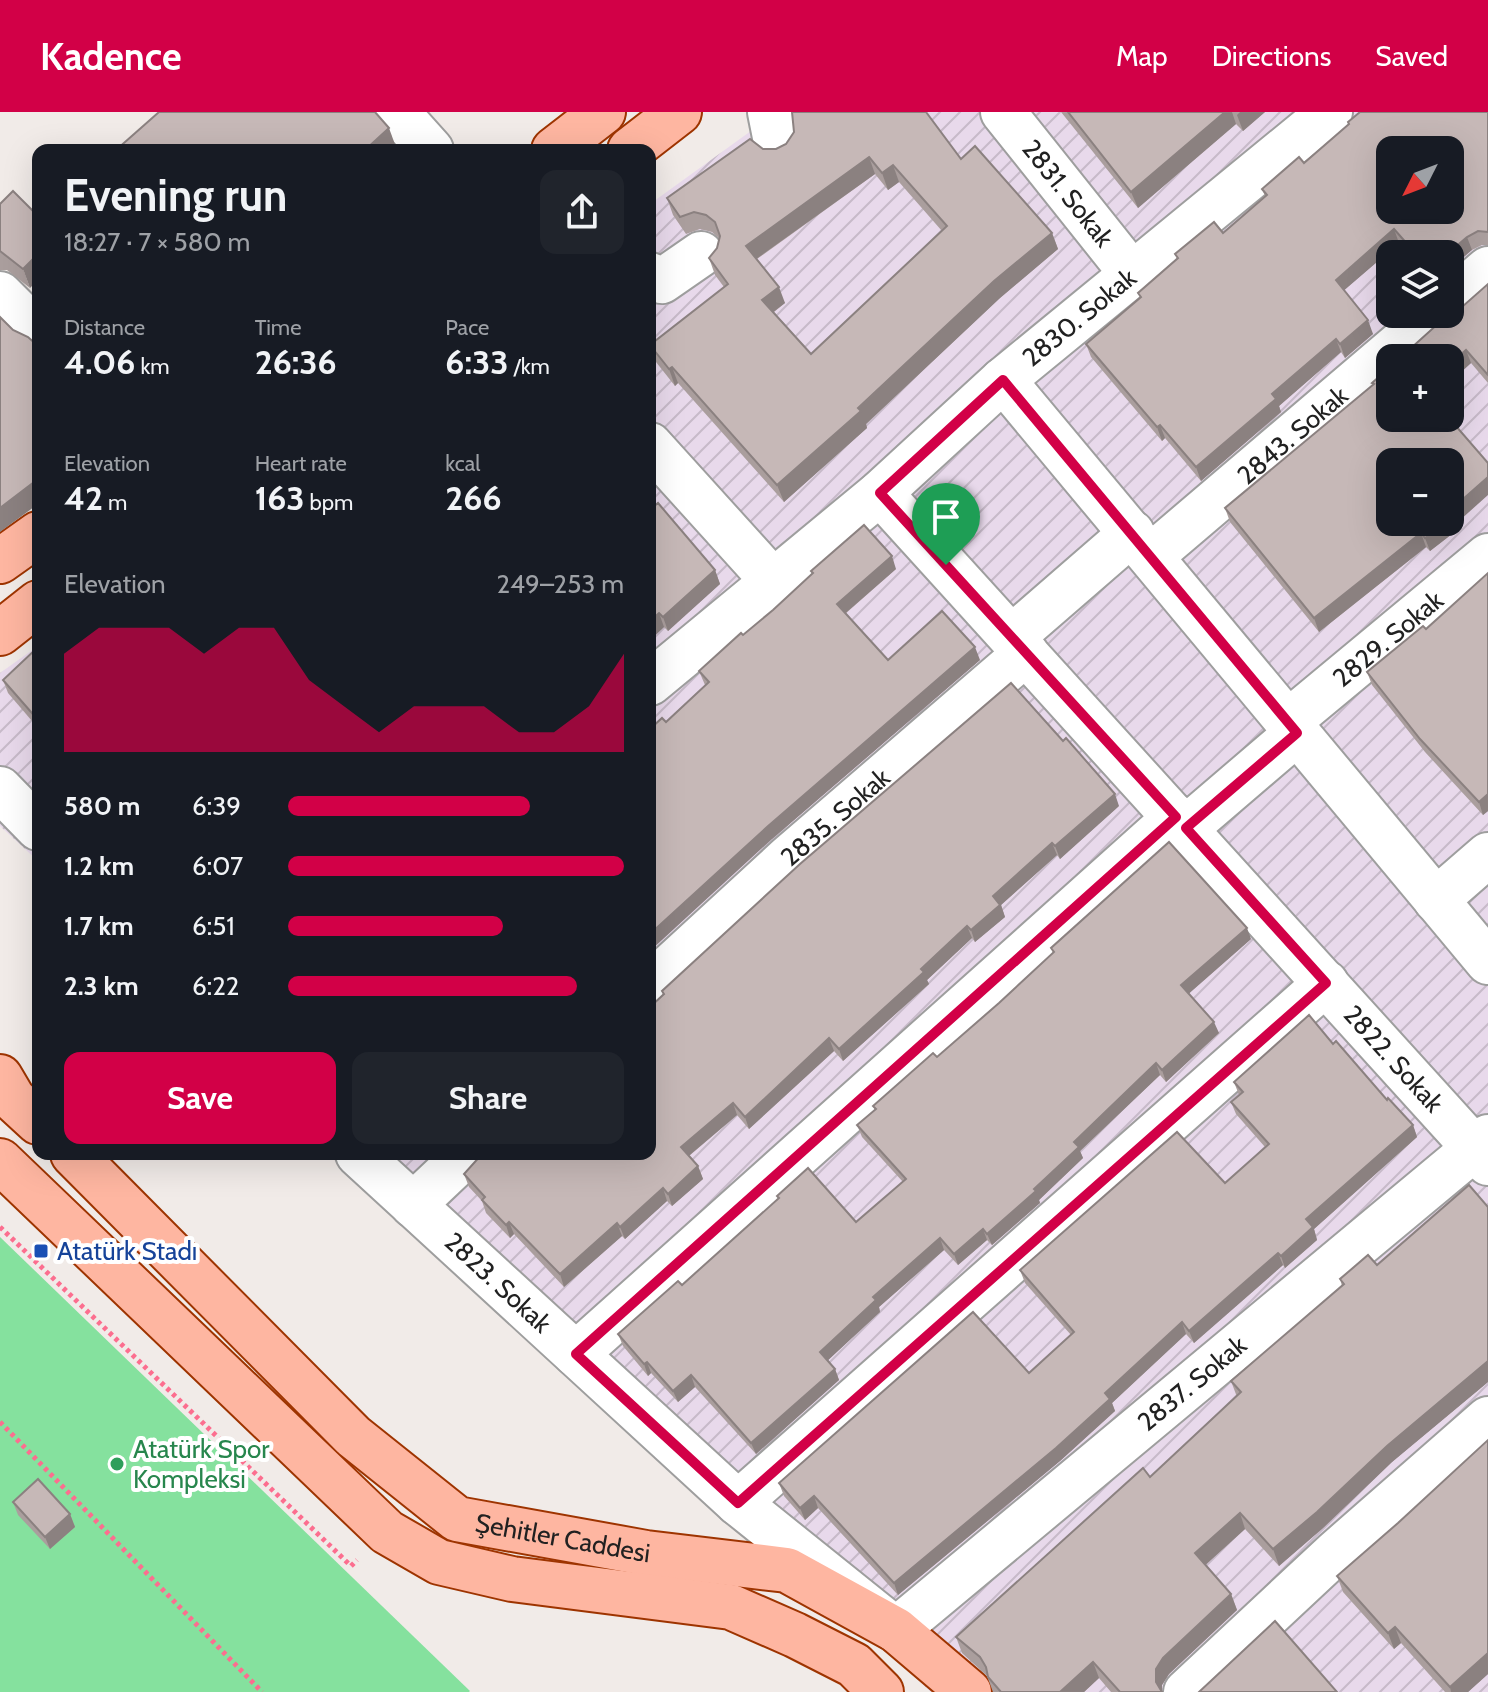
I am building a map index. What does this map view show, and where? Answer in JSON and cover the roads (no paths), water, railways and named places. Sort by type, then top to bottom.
[{"type":"main road","points":[[562,144],[603,112]]},
{"type":"main road","points":[[638,144],[679,112]]},
{"type":"main road","points":[[0,561],[32,538]]},
{"type":"main road","points":[[0,633],[32,608]]},
{"type":"main road","points":[[0,1077],[13,1099],[32,1116]]},
{"type":"main road","name":"Şehitler Caddesi","points":[[79,1160],[353,1436],[457,1519],[646,1553],[787,1570],[896,1630],[969,1692]]},
{"type":"main road","name":"Şehitler Caddesi","points":[[1,1164],[387,1532],[439,1562],[512,1579],[731,1607],[854,1665],[881,1692]]},
{"type":"street","points":[[397,112],[426,144]]},
{"type":"street","name":"2831. Sokak","points":[[1003,112],[1133,275]]},
{"type":"street","name":"2830. Sokak","points":[[656,678],[880,493],[1003,380],[1330,112]]},
{"type":"street","points":[[656,283],[701,254]]},
{"type":"street","points":[[1464,290],[1488,269]]},
{"type":"street","points":[[0,294],[32,326]]},
{"type":"street","name":"2843. Sokak","points":[[1019,645],[1417,328]]},
{"type":"street","points":[[1003,380],[1488,962]]},
{"type":"street","points":[[659,472],[773,581]]},
{"type":"street","name":"2822. Sokak","points":[[880,493],[1326,983],[1484,1149]]},
{"type":"street","name":"2829. Sokak","points":[[1181,822],[1488,556]]},
{"type":"street","name":"2835. Sokak","points":[[656,979],[1019,645]]},
{"type":"street","points":[[0,789],[32,822]]},
{"type":"street","points":[[576,1354],[1181,822]]},
{"type":"street","points":[[1436,900],[1488,855]]},
{"type":"street","points":[[738,1503],[1326,983]]},
{"type":"street","name":"2837. Sokak","points":[[896,1630],[1484,1149]]},
{"type":"street","name":"2823. Sokak","points":[[364,1160],[738,1503],[896,1630]]},
{"type":"street","points":[[413,1205],[461,1160]]},
{"type":"street","points":[[1186,1692],[1335,1553],[1488,1419]]},
{"type":"place","name":"Atatürk Stadı","points":[[41,1251]]},
{"type":"place","name":"Atatürk Spor Kompleksi","points":[[117,1464]]}]
